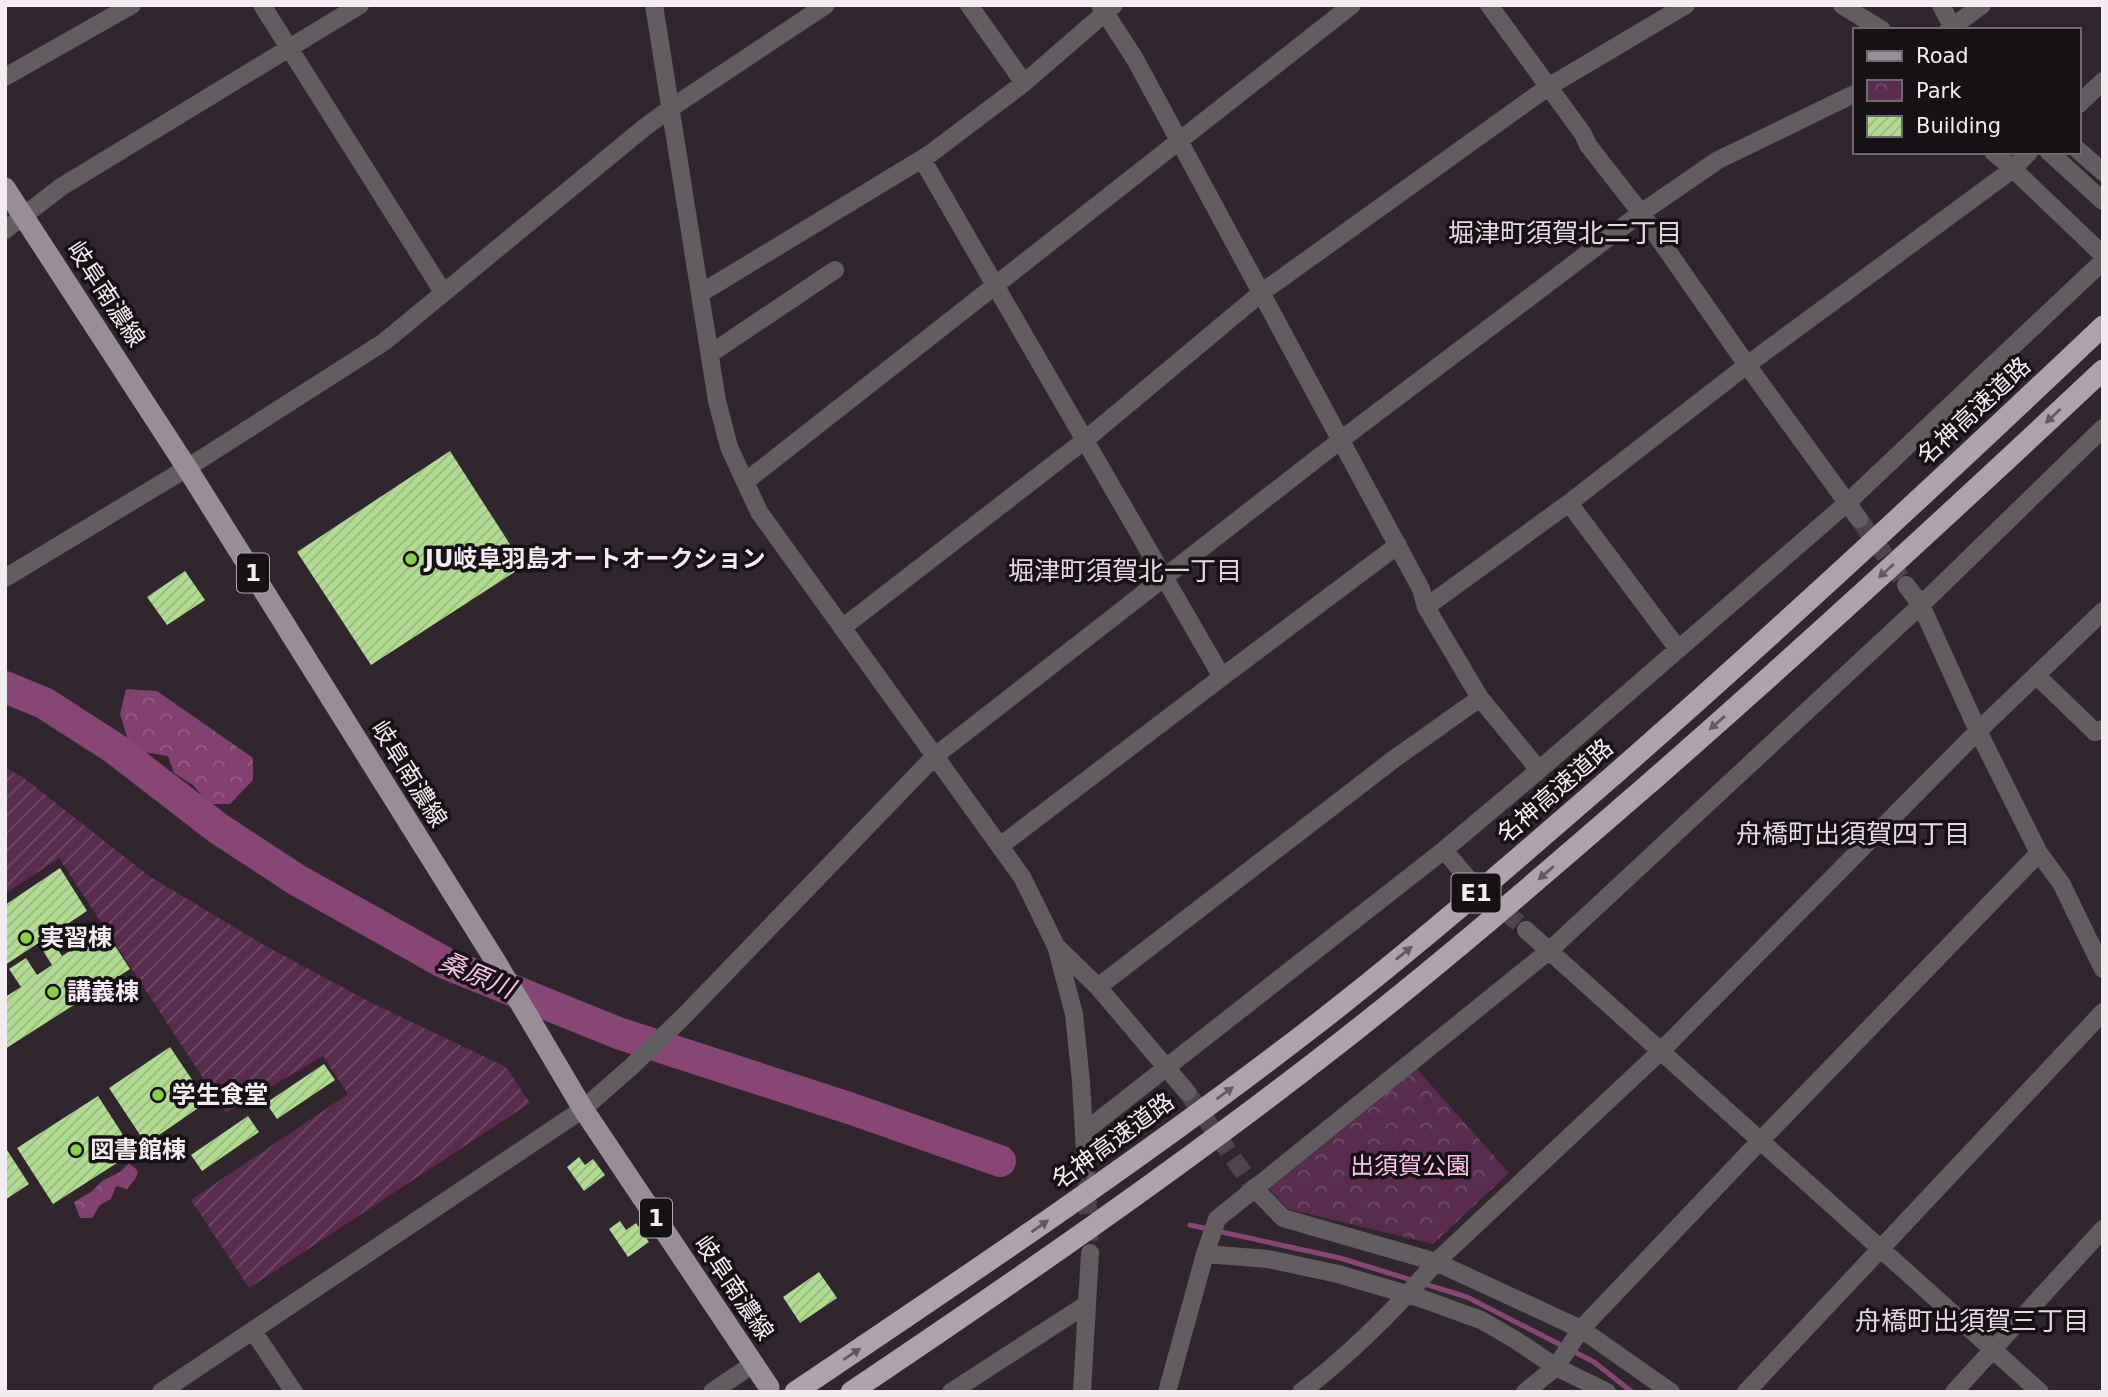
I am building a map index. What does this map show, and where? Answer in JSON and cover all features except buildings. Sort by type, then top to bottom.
[{"type":"highway","name":"名神高速道路","points":[[795,1392],[1126,1165],[1310,1030],[1511,864],[1713,687],[1961,461],[2103,326]]},
{"type":"highway","name":"E1","points":[[851,1392],[1143,1191],[1329,1052],[1520,896],[1743,701],[2103,370]]},
{"type":"main road","name":"岐阜南濃線","points":[[5,188],[187,468],[496,962],[583,1110],[769,1387]]},
{"type":"street","points":[[5,77],[132,5]]},
{"type":"street","points":[[262,5],[443,292]]},
{"type":"street","points":[[5,230],[61,187],[360,5]]},
{"type":"street","points":[[654,5],[710,354],[729,447],[759,512],[1022,877],[1056,946],[1074,1014],[1086,1169]]},
{"type":"street","points":[[5,578],[187,468],[384,342],[671,108],[826,5]]},
{"type":"street","points":[[969,5],[1024,83]]},
{"type":"street","points":[[745,482],[1352,5]]},
{"type":"street","points":[[1489,5],[1859,519]]},
{"type":"street","points":[[842,628],[1084,440],[1261,293],[1548,87],[1686,5]]},
{"type":"street","points":[[1842,5],[1879,28]]},
{"type":"street","points":[[1941,5],[1951,28]]},
{"type":"street","points":[[1952,28],[1982,5]]},
{"type":"street","points":[[701,293],[922,159],[1024,83],[1106,8],[1342,439],[1422,589],[1426,607],[1480,698],[1539,770]]},
{"type":"street","points":[[2080,103],[2103,81]]},
{"type":"street","points":[[161,1392],[583,1110],[684,1016],[935,756],[1342,439],[1640,212],[1718,160],[1853,94]]},
{"type":"street","points":[[2080,152],[2103,172]]},
{"type":"street","points":[[1995,154],[2103,255]]},
{"type":"street","points":[[1426,607],[1569,503],[1747,365],[2013,169],[2027,154]]},
{"type":"street","points":[[2051,154],[2103,201]]},
{"type":"street","points":[[922,159],[1223,677]]},
{"type":"street","points":[[1084,1132],[1444,849],[1539,770],[1847,503],[2103,261]]},
{"type":"street","points":[[710,354],[835,271]]},
{"type":"street","points":[[1167,1392],[1217,1219],[1550,950],[1921,605],[2103,428]]},
{"type":"street","points":[[1569,503],[1678,649]]},
{"type":"street","points":[[1000,846],[1398,545]]},
{"type":"street","points":[[1906,585],[1921,605],[1978,730],[2039,853],[2061,883],[2103,969]]},
{"type":"street","points":[[1301,1392],[1344,1359],[1432,1267],[1662,1050],[1978,730],[2103,611]]},
{"type":"street","points":[[2036,675],[2095,732],[2103,729]]},
{"type":"street","points":[[1098,988],[1394,759],[1480,698]]},
{"type":"street","points":[[1444,849],[1465,875]]},
{"type":"street","points":[[1525,1392],[1559,1362],[1578,1335],[1760,1140],[2039,853]]},
{"type":"street","points":[[1526,930],[2040,1392]]},
{"type":"street","points":[[1056,946],[1098,988],[1187,1092]]},
{"type":"street","points":[[1746,1392],[2103,1012]]},
{"type":"street","points":[[1254,1188],[1283,1218],[1432,1267],[1578,1335],[1671,1392]]},
{"type":"street","points":[[1954,1392],[2103,1229]]},
{"type":"street","points":[[1206,1252],[1268,1259],[1410,1293],[1481,1320],[1559,1362],[1607,1392]]},
{"type":"street","points":[[1082,1392],[1090,1253]]},
{"type":"street","points":[[951,1392],[1087,1304]]},
{"type":"street","points":[[253,1331],[294,1392]]},
{"type":"street","points":[[712,1392],[753,1363]]},
{"type":"green space","points":[[126,689],[157,691],[253,758],[253,780],[230,804],[209,804],[193,785],[174,773],[168,756],[131,750],[120,714]]},
{"type":"green space","points":[[5,767],[24,778],[149,876],[264,945],[370,1002],[506,1067],[530,1103],[249,1288],[191,1200],[348,1094],[323,1056],[226,1113],[59,858],[5,894]]},
{"type":"green space","name":"出須賀公園","points":[[1417,1069],[1509,1173],[1433,1244],[1288,1209],[1269,1189]]},
{"type":"green space","points":[[129,1163],[138,1171],[127,1189],[116,1186],[111,1199],[100,1205],[92,1218],[80,1218],[74,1202],[91,1192],[102,1181],[120,1172]]},
{"type":"waterway","name":"桑原川","points":[[5,687],[44,703],[114,748],[219,829],[297,880],[445,963],[618,1033],[852,1109],[1000,1161]]},
{"type":"waterway","points":[[1190,1225],[1340,1258],[1467,1297],[1594,1362],[1632,1392]]},
{"type":"tunnel","points":[[1859,519],[1906,585]]},
{"type":"tunnel","points":[[1465,875],[1526,930]]},
{"type":"tunnel","points":[[1187,1092],[1254,1188]]},
{"type":"tunnel","points":[[1086,1169],[1090,1253]]},
{"type":"place","name":"JU岐阜羽島オートオークション","points":[[411,559]]},
{"type":"place","name":"実習棟","points":[[26,938]]},
{"type":"place","name":"講義棟","points":[[53,992]]},
{"type":"place","name":"学生食堂","points":[[158,1095]]},
{"type":"place","name":"図書館棟","points":[[76,1150]]},
{"type":"district","name":"堀津町須賀北二丁目","points":[[1565,233]]},
{"type":"district","name":"堀津町須賀北一丁目","points":[[1125,571]]},
{"type":"district","name":"舟橋町出須賀四丁目","points":[[1853,834]]},
{"type":"district","name":"舟橋町出須賀三丁目","points":[[1972,1321]]}]
